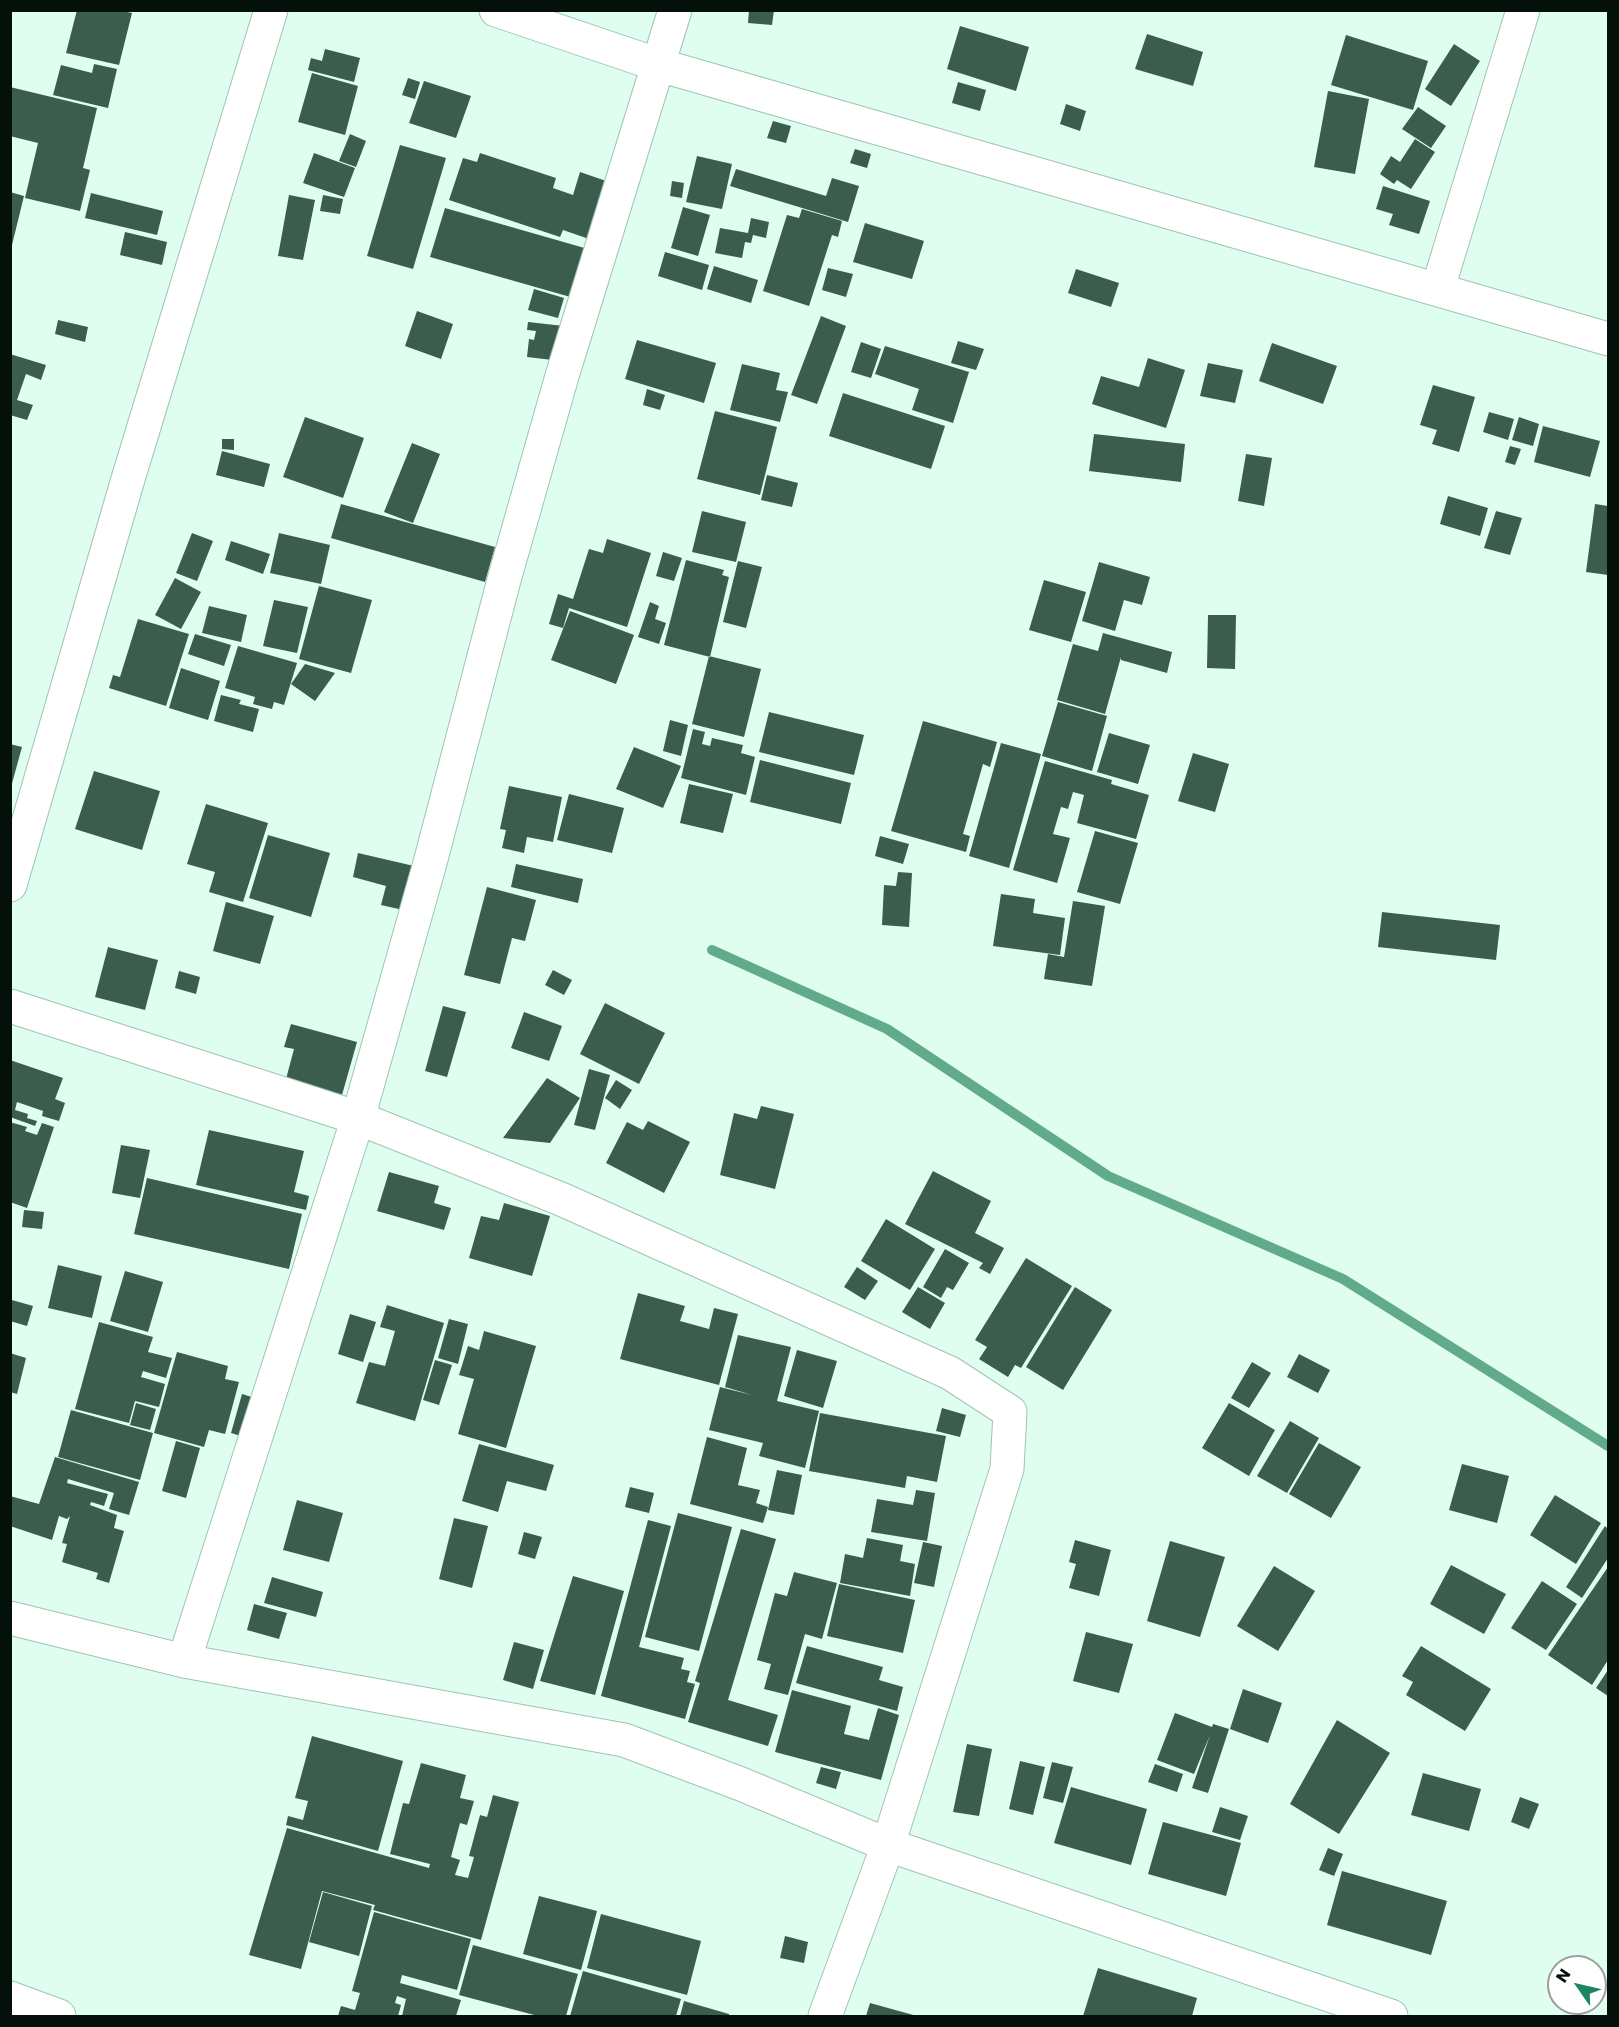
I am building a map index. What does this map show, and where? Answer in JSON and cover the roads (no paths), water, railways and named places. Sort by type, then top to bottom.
[{"type":"street","points":[[10,885],[128,479],[271,10]]},
{"type":"street","points":[[496,10],[659,65],[1438,288],[1608,339]]},
{"type":"street","points":[[184,1661],[358,1118],[533,478],[675,10]]},
{"type":"street","points":[[1438,288],[1524,10]]},
{"type":"street","points":[[10,1006],[358,1118],[561,1199],[950,1373],[1010,1412],[1007,1469],[888,1845],[825,2016]]},
{"type":"street","points":[[10,1618],[184,1661],[624,1740],[741,1784],[888,1845],[1391,2016]]},
{"type":"street","points":[[10,1998],[59,2016]]},
{"type":"waterway","points":[[712,950],[887,1029],[1108,1176],[1343,1279],[1608,1446]]}]
